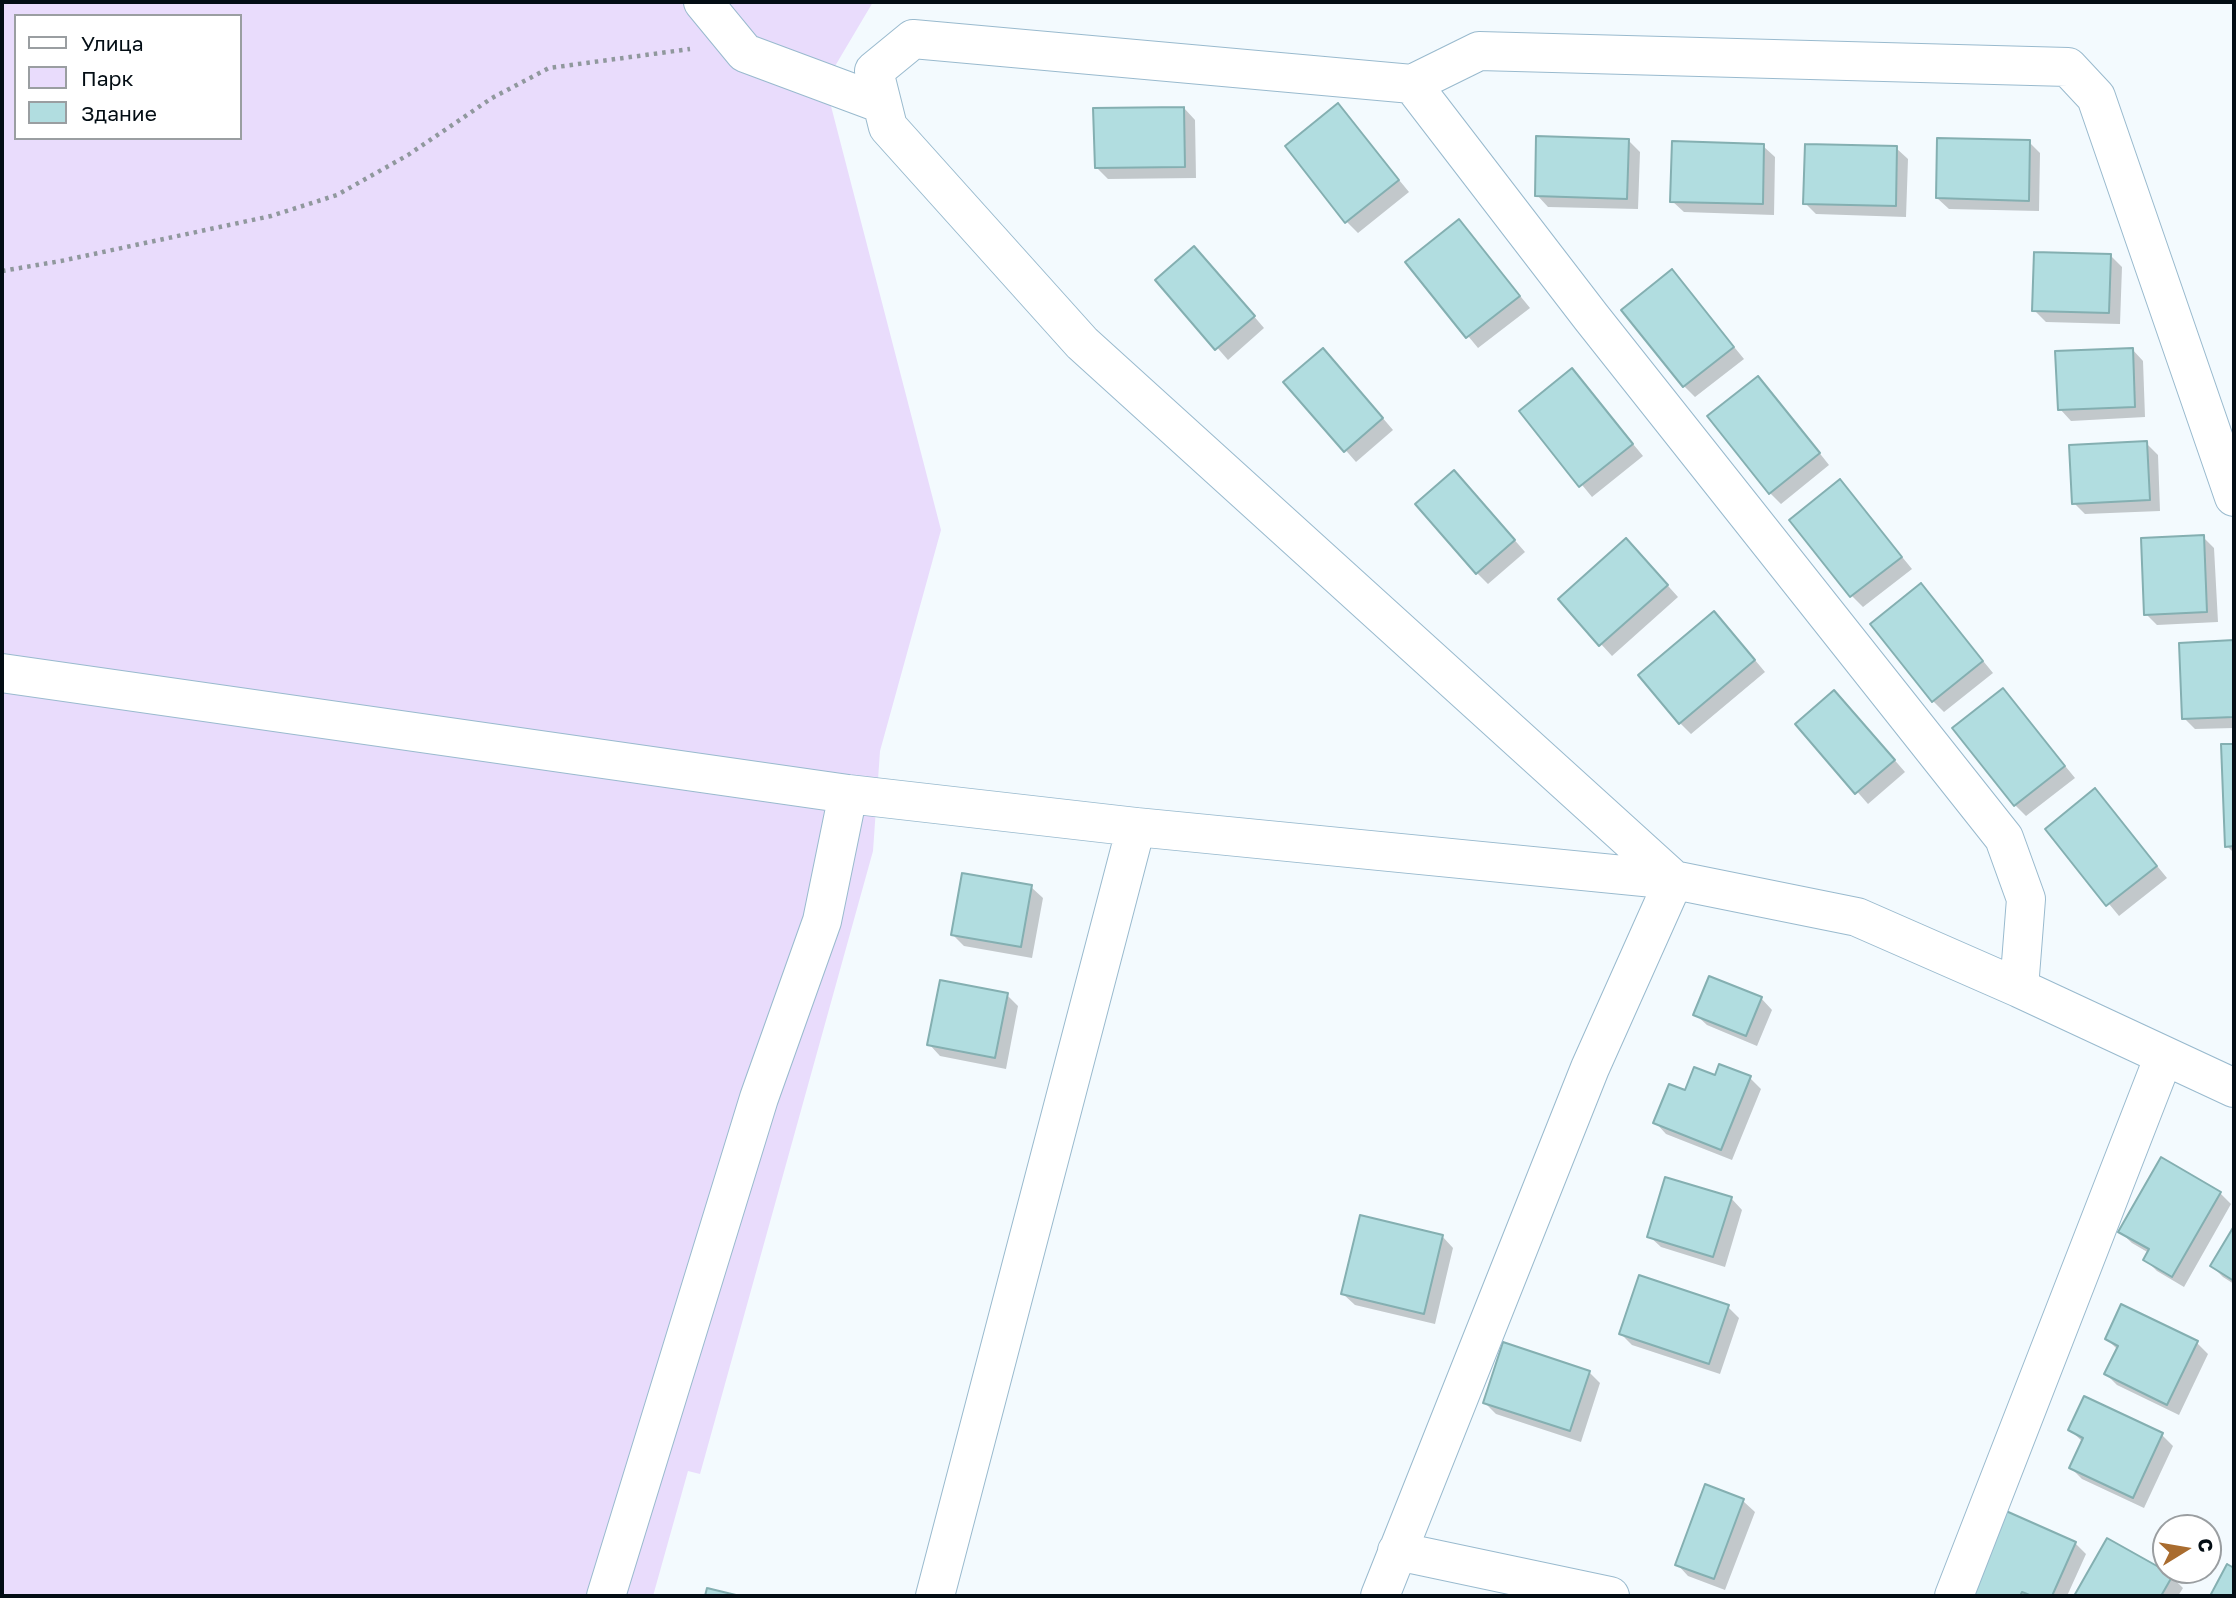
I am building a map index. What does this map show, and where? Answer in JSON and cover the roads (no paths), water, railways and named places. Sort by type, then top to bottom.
[{"type":"street","points":[[703,2],[745,53],[882,104]]},
{"type":"street","points":[[1674,880],[1082,342],[888,127],[874,71],[913,39],[1412,84],[1479,51],[2068,67],[2096,97],[2234,497]]},
{"type":"street","points":[[1412,84],[1591,317],[2004,838],[2026,898],[2020,988]]},
{"type":"street","points":[[2,673],[848,794],[1136,827],[1674,880],[1857,916],[2020,988],[2234,1088]]},
{"type":"street","points":[[606,1596],[759,1098],[822,921],[848,794]]},
{"type":"street","points":[[935,1596],[1136,827]]},
{"type":"street","points":[[1380,1596],[1590,1068],[1674,880]]},
{"type":"street","points":[[1954,1596],[2164,1056]]},
{"type":"street","points":[[1397,1551],[1610,1596]]}]
